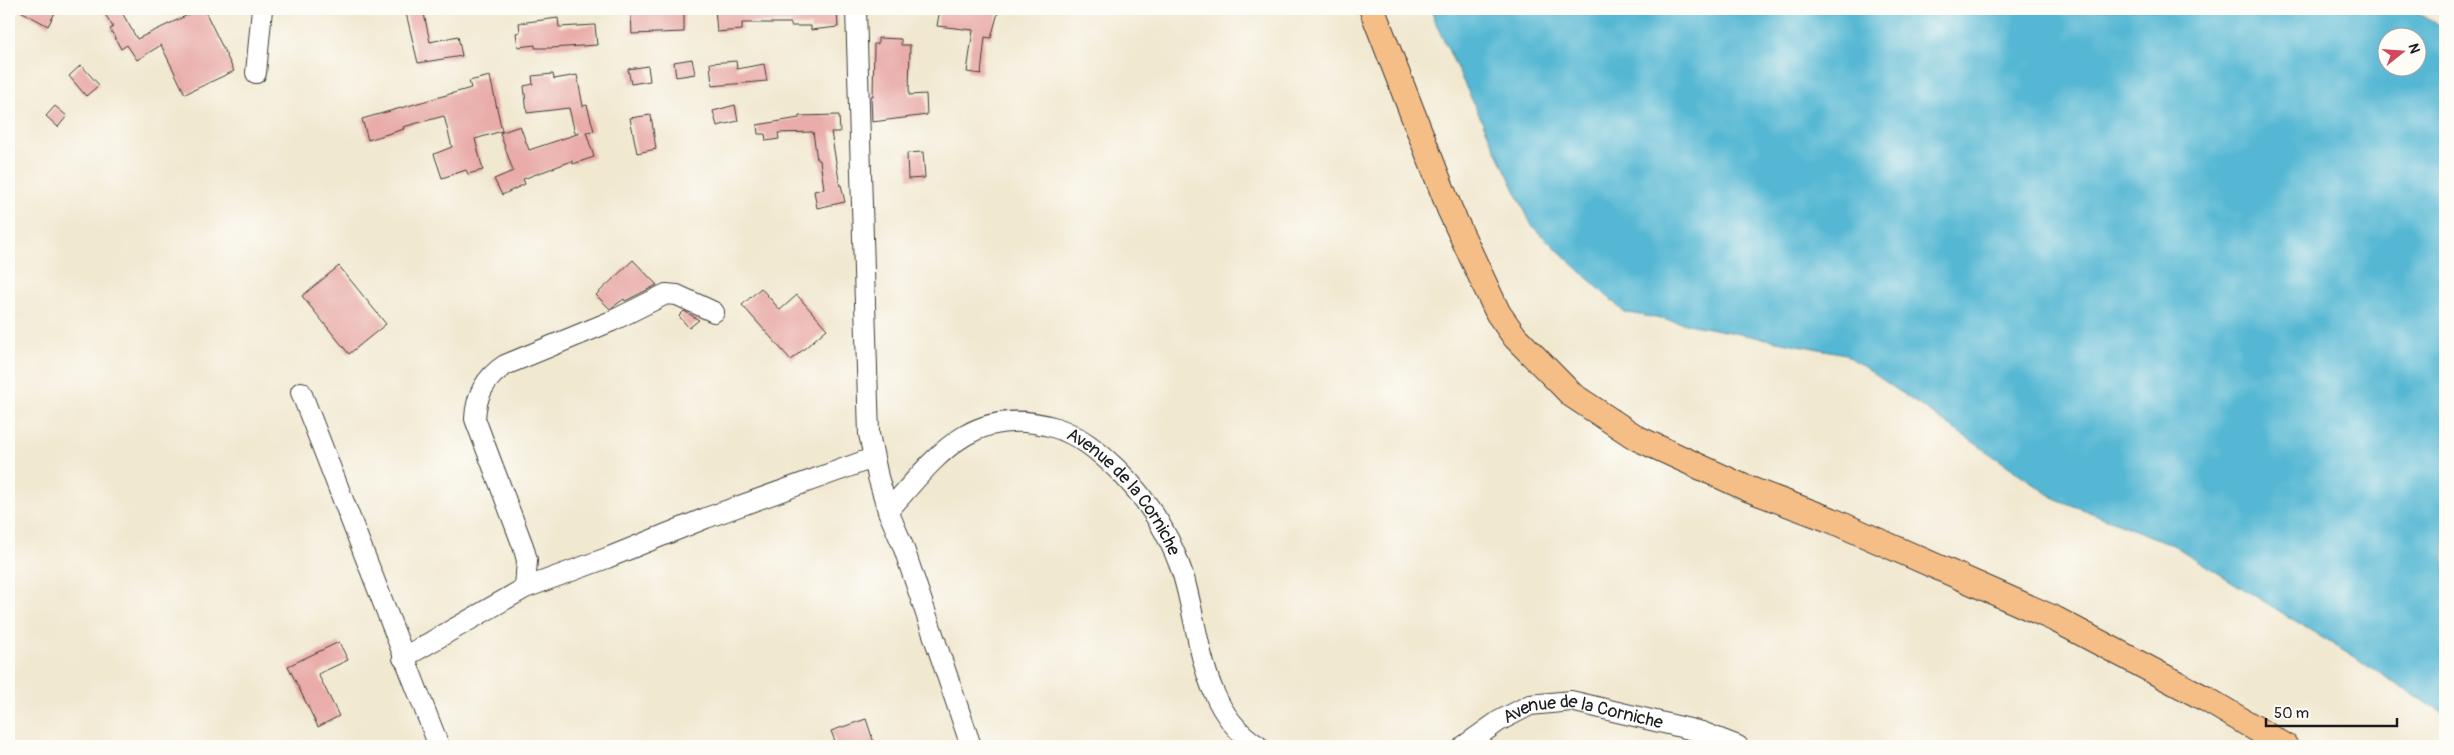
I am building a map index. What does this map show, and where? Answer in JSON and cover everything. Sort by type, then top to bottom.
[{"type":"main road","points":[[1372,9],[1450,210],[1498,313],[1515,336],[1572,395],[1637,438],[1746,488],[1831,520],[2055,619],[2197,695],[2285,746]]},
{"type":"street","points":[[256,73],[262,9]]},
{"type":"street","points":[[856,9],[869,434],[888,511],[903,546],[971,746]]},
{"type":"street","points":[[526,588],[527,560],[523,546],[475,419],[475,404],[480,390],[496,371],[505,365],[612,321],[666,294],[677,295],[714,312]]},
{"type":"street","points":[[301,392],[403,658],[439,746]]},
{"type":"street","name":"Avenue de la Corniche","points":[[888,511],[916,482],[932,460],[965,434],[997,423],[1034,422],[1071,432],[1096,449],[1138,490],[1165,531],[1183,575],[1209,685],[1225,716],[1246,738],[1258,746]]},
{"type":"street","points":[[403,658],[526,588],[608,558],[706,518],[874,458]]},
{"type":"street","name":"Avenue de la Corniche","points":[[1464,746],[1499,721],[1530,704],[1571,701],[1702,732],[1738,746]]},
{"type":"water","points":[[1432,9],[2407,9],[2431,20],[2445,30],[2445,714],[2173,545],[2056,499],[1845,354],[1624,312],[1532,226],[1434,20]]},
{"type":"building","points":[[17,9],[57,9],[48,26]]},
{"type":"building","points":[[102,9],[120,9],[137,39],[190,14],[189,9],[204,9],[234,71],[185,94],[161,45],[137,60],[127,45],[121,49],[110,29],[113,27]]},
{"type":"building","points":[[405,9],[423,9],[430,42],[458,36],[462,56],[418,63]]},
{"type":"building","points":[[715,9],[806,9],[806,12],[837,9],[838,27],[811,30],[811,26],[791,26],[791,23],[742,23],[742,30],[717,32]]},
{"type":"building","points":[[940,9],[999,9],[991,38],[985,37],[981,74],[967,72],[973,30],[937,26]]},
{"type":"building","points":[[631,11],[684,11],[684,32],[632,34]]},
{"type":"building","points":[[558,18],[559,27],[595,25],[597,45],[551,48],[535,48],[535,45],[518,47],[516,33],[520,32],[519,23]]},
{"type":"building","points":[[878,38],[901,39],[901,45],[910,45],[909,95],[926,94],[927,115],[872,122],[871,96],[873,96],[874,44],[878,44]]},
{"type":"building","points":[[692,59],[695,74],[676,77],[674,62]]},
{"type":"building","points":[[736,61],[737,69],[764,64],[767,81],[712,86],[710,63]]},
{"type":"building","points":[[81,65],[99,85],[86,96],[69,76]]},
{"type":"building","points":[[648,66],[650,81],[631,84],[628,69]]},
{"type":"building","points":[[553,74],[554,79],[577,75],[583,106],[587,105],[594,131],[586,132],[594,157],[573,164],[572,161],[523,179],[525,184],[502,195],[494,179],[513,171],[500,133],[520,126],[529,150],[580,133],[575,133],[569,108],[527,113],[524,86],[533,84],[532,76]]},
{"type":"building","points":[[490,76],[502,131],[475,139],[483,170],[468,174],[466,170],[442,178],[434,154],[452,147],[444,116],[403,127],[404,129],[368,140],[362,119],[471,88],[469,81]]},
{"type":"building","points":[[735,105],[738,121],[717,126],[713,111]]},
{"type":"building","points":[[55,106],[67,116],[58,127],[46,116]]},
{"type":"building","points":[[651,115],[656,149],[637,153],[630,118]]},
{"type":"building","points":[[839,115],[840,132],[831,132],[840,186],[845,202],[817,208],[814,191],[824,189],[820,160],[817,160],[813,132],[778,133],[779,139],[766,141],[765,134],[758,134],[757,125],[799,118],[799,116]]},
{"type":"building","points":[[923,152],[925,178],[908,179],[907,153]]},
{"type":"building","points":[[633,260],[657,285],[625,301],[624,299],[610,309],[596,295]]},
{"type":"building","points":[[339,266],[386,324],[349,354],[302,296]]},
{"type":"building","points":[[761,288],[780,310],[797,295],[827,329],[791,360],[742,305]]},
{"type":"building","points":[[684,311],[699,320],[689,328],[679,316]]},
{"type":"building","points":[[339,642],[348,660],[318,674],[339,716],[318,727],[288,666]]},
{"type":"building","points":[[866,719],[875,746],[837,746],[831,731]]}]
